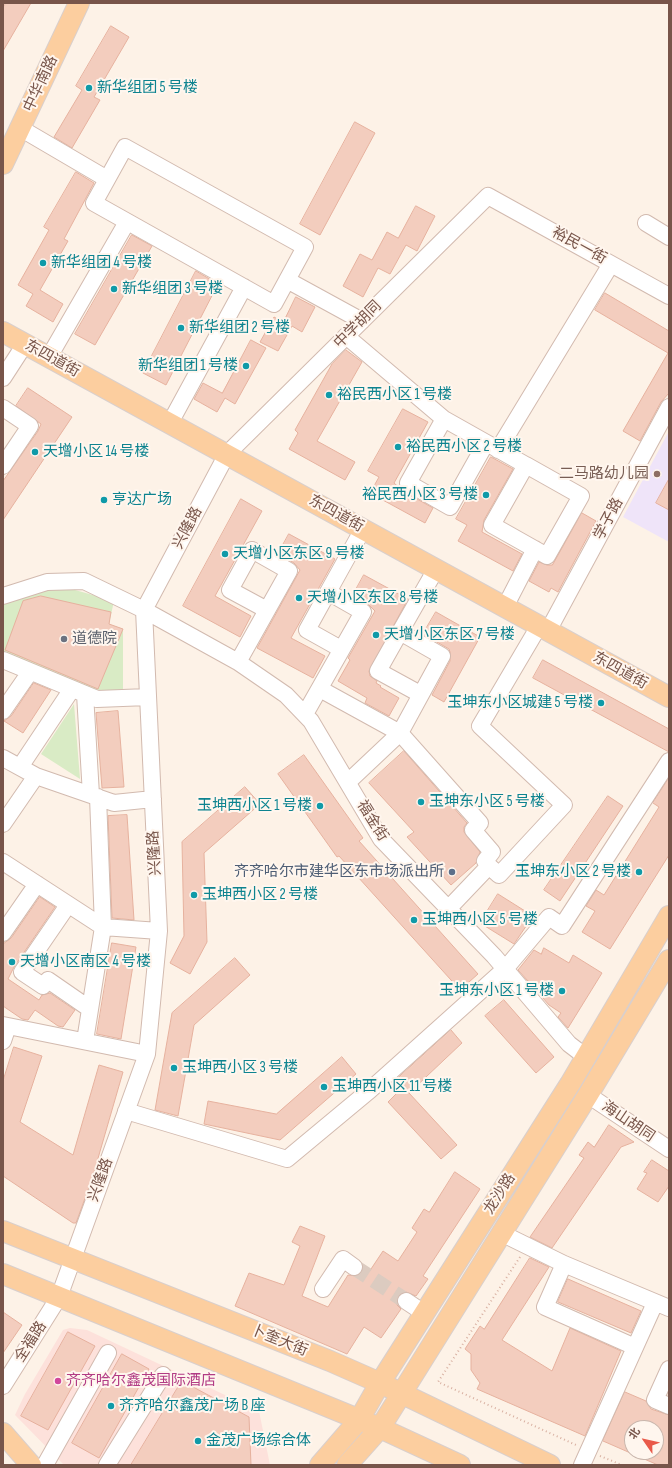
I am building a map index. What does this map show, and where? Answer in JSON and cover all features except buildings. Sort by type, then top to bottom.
[{"type":"main road","name":"中华南路","points":[[3,164],[79,3]]},
{"type":"main road","name":"东四道街","points":[[3,332],[669,698]]},
{"type":"main road","name":"龙沙路","points":[[320,1465],[358,1420],[586,1058],[669,916]]},
{"type":"main road","name":"龙沙路","points":[[347,1465],[380,1428],[588,1095],[669,960]]},
{"type":"main road","name":"卜奎大街","points":[[3,1231],[380,1383],[400,1394],[550,1465]]},
{"type":"main road","points":[[3,1274],[380,1428],[460,1465]]},
{"type":"main road","points":[[3,1432],[30,1465]]},
{"type":"street","points":[[20,128],[107,178]]},
{"type":"street","points":[[125,147],[305,248],[274,304],[94,203],[107,178],[125,147]]},
{"type":"street","name":"裕民一街","points":[[488,196],[669,296]]},
{"type":"street","name":"中学胡同","points":[[227,454],[488,196]]},
{"type":"street","points":[[49,357],[127,222]]},
{"type":"street","points":[[646,224],[669,237]]},
{"type":"street","points":[[444,419],[408,483],[450,507],[492,446],[611,264]]},
{"type":"street","points":[[287,280],[362,321]]},
{"type":"street","points":[[170,423],[244,287]]},
{"type":"street","points":[[346,336],[444,419],[581,496],[547,556],[492,525],[526,466],[531,468]]},
{"type":"street","points":[[3,378],[25,344]]},
{"type":"street","name":"学子路","points":[[490,866],[499,875],[564,805],[480,726],[544,628],[669,407]]},
{"type":"street","points":[[3,408],[30,426],[3,466]]},
{"type":"street","name":"兴隆路","points":[[59,1298],[147,1054],[159,931],[144,610],[227,454]]},
{"type":"street","points":[[341,649],[307,630],[363,529]]},
{"type":"street","points":[[505,607],[535,550]]},
{"type":"street","points":[[420,694],[378,671],[436,569]]},
{"type":"street","name":"福金街","points":[[3,596],[47,582],[84,581],[144,610],[238,662],[286,694],[311,721],[381,839],[505,969],[569,1044],[586,1058]]},
{"type":"street","points":[[305,714],[363,612],[328,592]]},
{"type":"street","points":[[238,662],[266,610]]},
{"type":"street","points":[[348,782],[400,733],[442,656],[400,632]]},
{"type":"street","points":[[3,660],[96,699],[148,697]]},
{"type":"street","points":[[3,711],[30,672]]},
{"type":"street","points":[[320,689],[400,733],[480,823],[473,830],[492,852],[485,861],[490,866],[448,909]]},
{"type":"street","points":[[20,767],[79,692]]},
{"type":"street","points":[[79,692],[94,796],[103,927],[85,1041]]},
{"type":"street","points":[[3,758],[36,776],[114,803],[153,799]]},
{"type":"street","points":[[126,1111],[287,1159],[370,1090],[505,969],[549,917],[562,926],[669,761]]},
{"type":"street","points":[[3,824],[36,776]]},
{"type":"street","points":[[3,862],[103,927],[159,931]]},
{"type":"street","points":[[3,933],[37,884]]},
{"type":"street","points":[[68,904],[22,972],[43,986],[48,980],[90,1009]]},
{"type":"street","points":[[5,1031],[85,1041],[147,1054]]},
{"type":"street","name":"海山胡同","points":[[588,1095],[669,1150]]},
{"type":"street","points":[[501,1233],[564,1264],[662,1305],[636,1347],[585,1458]]},
{"type":"street","points":[[322,1289],[343,1259],[354,1267]]},
{"type":"street","points":[[564,1264],[545,1307],[636,1347]]},
{"type":"street","name":"全福路","points":[[3,1386],[59,1298]]},
{"type":"street","points":[[406,1301],[424,1313]]},
{"type":"street","points":[[45,1465],[108,1353]]},
{"type":"street","points":[[669,1369],[655,1400],[669,1406]]},
{"type":"street","points":[[107,1465],[163,1375]]},
{"type":"path","points":[[528,1246],[438,1382],[585,1458],[622,1465]]},
{"type":"shaded area","name":"二马路幼儿园","points":[[669,431],[669,542],[623,517]]},
{"type":"shaded area","points":[[70,1328],[87,1330],[259,1411],[270,1465],[64,1465],[15,1415],[25,1394],[63,1330]]},
{"type":"green space","name":"道德院","points":[[51,588],[68,588],[114,601],[109,624],[123,629],[123,694],[96,694],[3,655],[3,604]]},
{"type":"green space","points":[[74,704],[80,779],[41,754]]},
{"type":"tunnel","points":[[354,1267],[406,1301]]},
{"type":"place","name":"新华组团 5 号楼","points":[[89,88]]},
{"type":"place","name":"新华组团 4 号楼","points":[[43,263]]},
{"type":"place","name":"新华组团 3 号楼","points":[[114,289]]},
{"type":"place","name":"新华组团 2 号楼","points":[[181,328]]},
{"type":"place","name":"新华组团 1 号楼","points":[[246,366]]},
{"type":"place","name":"裕民西小区 1 号楼","points":[[329,395]]},
{"type":"place","name":"裕民西小区 2 号楼","points":[[398,447]]},
{"type":"place","name":"天增小区 14 号楼","points":[[35,452]]},
{"type":"place","name":"二马路幼儿园","points":[[657,474]]},
{"type":"place","name":"裕民西小区 3 号楼","points":[[486,495]]},
{"type":"place","name":"亨达广场","points":[[104,500]]},
{"type":"place","name":"天增小区东区 9 号楼","points":[[225,554]]},
{"type":"place","name":"天增小区东区 8 号楼","points":[[299,598]]},
{"type":"place","name":"天增小区东区 7 号楼","points":[[376,635]]},
{"type":"place","name":"道德院","points":[[64,639]]},
{"type":"place","name":"玉坤东小区城建 5 号楼","points":[[601,703]]},
{"type":"place","name":"玉坤东小区 5 号楼","points":[[421,802]]},
{"type":"place","name":"玉坤西小区 1 号楼","points":[[320,806]]},
{"type":"place","name":"齐齐哈尔市建华区东市场派出所","points":[[452,872]]},
{"type":"place","name":"玉坤东小区 2 号楼","points":[[639,872]]},
{"type":"place","name":"玉坤西小区 2 号楼","points":[[194,895]]},
{"type":"place","name":"玉坤西小区 5 号楼","points":[[414,920]]},
{"type":"place","name":"天增小区南区 4 号楼","points":[[12,962]]},
{"type":"place","name":"玉坤东小区 1 号楼","points":[[562,991]]},
{"type":"place","name":"玉坤西小区 3 号楼","points":[[174,1068]]},
{"type":"place","name":"玉坤西小区 11 号楼","points":[[324,1087]]},
{"type":"place","name":"齐齐哈尔鑫茂国际酒店","points":[[58,1381]]},
{"type":"place","name":"齐齐哈尔鑫茂广场 B 座","points":[[111,1406]]},
{"type":"place","name":"金茂广场综合体","points":[[198,1441]]}]
